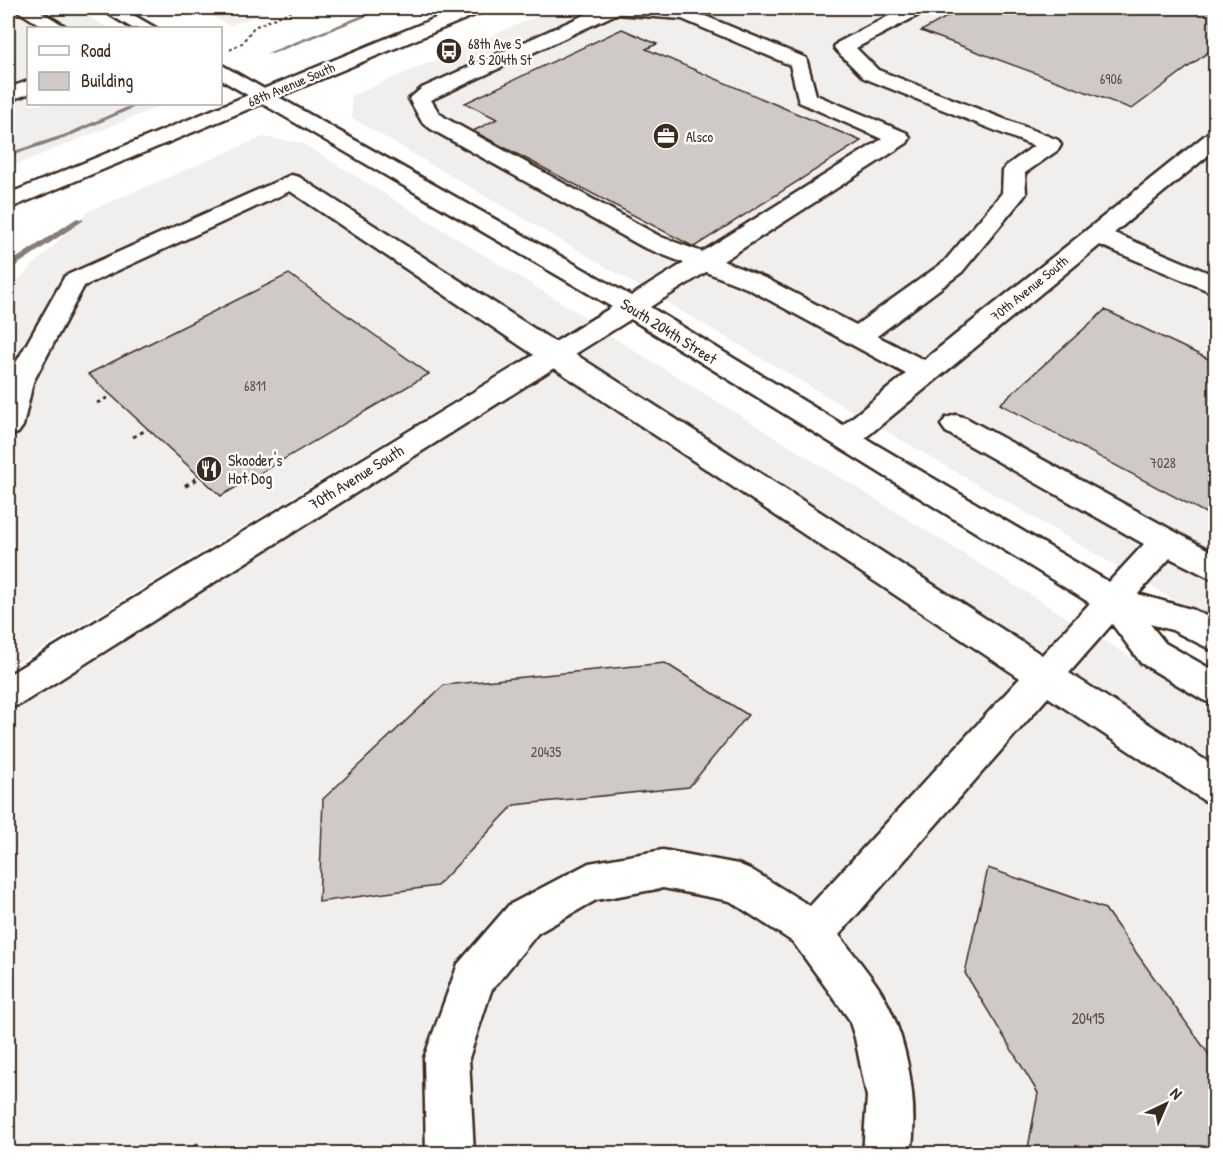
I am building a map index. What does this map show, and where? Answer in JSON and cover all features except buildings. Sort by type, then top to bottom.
[{"type":"street","points":[[108,8],[144,27]]},
{"type":"street","name":"68th Avenue South","points":[[8,202],[475,8]]},
{"type":"street","points":[[622,8],[612,9],[429,92],[420,99],[430,117],[439,124],[652,242],[758,284],[926,373]]},
{"type":"street","name":"70th Avenue South","points":[[8,693],[704,262],[899,138],[806,98],[799,62],[686,14],[622,8]]},
{"type":"street","points":[[858,337],[953,267],[1014,194],[1014,171],[1050,145],[871,74],[844,47],[917,8]]},
{"type":"street","points":[[35,10],[57,27]]},
{"type":"street","name":"South 204th Street","points":[[224,61],[265,94],[631,307],[843,439],[1113,601],[1182,619],[1215,638]]},
{"type":"street","points":[[8,95],[27,87]]},
{"type":"street","name":"70th Avenue South","points":[[843,439],[1215,138]]},
{"type":"street","points":[[8,426],[19,382],[74,281],[291,182],[1215,788]]},
{"type":"street","points":[[1096,234],[1215,286]]},
{"type":"street","points":[[956,425],[1215,569]]},
{"type":"street","points":[[814,932],[1166,542]]},
{"type":"street","name":"South 204th Street","points":[[1113,601],[1153,653],[1215,690]]},
{"type":"street","points":[[450,1154],[442,1117],[444,1061],[458,1010],[482,964],[513,927],[550,898],[593,878],[638,869],[684,870],[729,880],[773,900],[814,932],[849,974],[875,1027],[890,1087],[887,1154]]},
{"type":"path","points":[[224,61],[254,27],[299,8]]},
{"type":"path","points":[[97,403],[111,396]]},
{"type":"path","points":[[133,437],[148,429]]},
{"type":"path","points":[[185,486],[200,477]]},
{"type":"path","points":[[184,1154],[200,1144],[207,1154]]},
{"type":"shaded area","points":[[8,8],[73,8],[107,27],[27,27],[27,105],[164,105],[8,168]]},
{"type":"shaded area","points":[[197,8],[277,8],[230,26]]},
{"type":"shaded area","points":[[556,8],[1215,8],[1215,624],[352,118],[351,96]]},
{"type":"shaded area","points":[[263,137],[302,143],[588,319],[8,669],[8,290],[89,211]]},
{"type":"shaded area","points":[[606,333],[1215,709],[1215,1153],[8,1154],[8,709]]},
{"type":"waterway","points":[[270,53],[385,8]]},
{"type":"waterway","points":[[8,155],[68,135],[137,105]]},
{"type":"waterway","points":[[8,267],[80,220]]},
{"type":"place","name":"68th Ave S & S 204th St","points":[[449,51]]},
{"type":"place","name":"Alsco","points":[[666,136]]},
{"type":"place","name":"Skooder's Hot Dog","points":[[209,469]]}]
